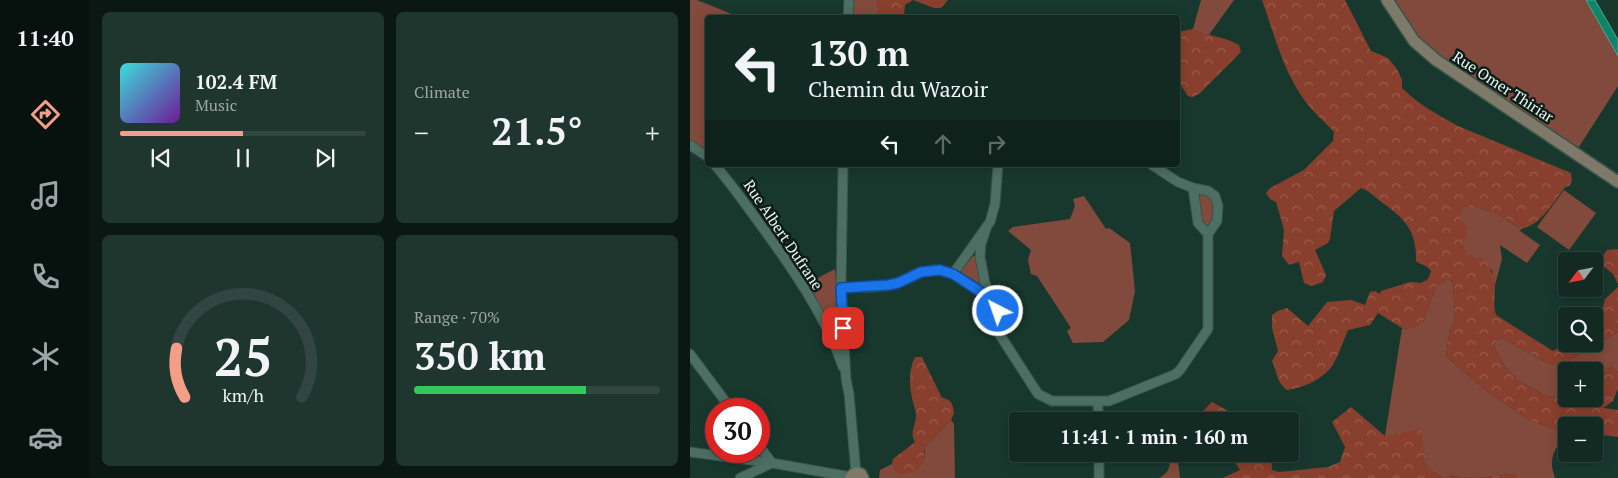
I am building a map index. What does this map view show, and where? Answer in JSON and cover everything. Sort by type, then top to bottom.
[{"type":"street","points":[[848,15],[849,0]]},
{"type":"street","name":"Rue Omer Thiriar","points":[[1388,0],[1414,41],[1436,60],[1618,182]]},
{"type":"street","points":[[690,145],[705,155]]},
{"type":"street","name":"Rue Albert Dufrane","points":[[717,167],[764,228],[796,277],[831,340],[846,379]]},
{"type":"street","points":[[690,452],[855,477],[849,394],[846,379],[841,288],[843,167]]},
{"type":"street","points":[[953,274],[990,222],[995,204],[998,167]]},
{"type":"street","points":[[986,229],[981,244],[980,258],[985,283],[998,311],[998,332],[1038,394],[1052,400],[1108,401],[1173,376],[1180,370],[1205,335],[1208,324],[1208,234],[1217,221],[1217,200],[1211,193],[1193,188],[1168,177],[1155,167]]},
{"type":"street","points":[[1193,188],[1198,223],[1208,234]]},
{"type":"street","points":[[841,288],[893,284],[926,271],[940,270],[953,274],[993,300]]},
{"type":"street","points":[[690,354],[723,398]]},
{"type":"street","points":[[1098,402],[1098,412]]},
{"type":"street","points":[[1099,462],[1099,478]]},
{"type":"street","points":[[740,478],[772,463]]},
{"type":"shaded area","points":[[690,0],[697,0],[734,15],[705,15],[705,156],[690,145]]},
{"type":"shaded area","points":[[849,0],[877,0],[879,15],[848,15]]},
{"type":"shaded area","points":[[1201,0],[1234,0],[1208,36],[1193,29]]},
{"type":"shaded area","points":[[1387,0],[1586,0],[1618,56],[1618,86],[1575,153],[1436,60]]},
{"type":"shaded area","points":[[1564,190],[1596,213],[1569,250],[1537,227]]},
{"type":"shaded area","points":[[1201,194],[1207,194],[1214,201],[1214,218],[1209,225],[1201,222],[1198,197]]},
{"type":"shaded area","points":[[1084,196],[1106,229],[1109,228],[1130,243],[1135,291],[1129,320],[1103,342],[1073,343],[1067,331],[1071,328],[1037,276],[1031,274],[1028,260],[1031,250],[1008,231],[1013,227],[1070,219],[1075,206],[1073,199]]},
{"type":"shaded area","points":[[1472,206],[1496,213],[1521,229],[1520,231],[1540,245],[1527,263],[1500,245],[1502,259],[1495,285],[1492,270],[1473,258],[1464,249],[1464,238],[1467,230],[1459,215],[1462,207]]},
{"type":"shaded area","points":[[975,256],[981,282],[978,285],[963,276],[961,271]]},
{"type":"shaded area","points":[[835,269],[840,340],[839,342],[808,283]]},
{"type":"shaded area","points":[[1448,278],[1453,283],[1455,321],[1450,328],[1446,356],[1485,390],[1531,421],[1558,429],[1558,446],[1552,459],[1555,478],[1520,478],[1510,474],[1479,478],[1440,476],[1385,436],[1402,328],[1407,329],[1423,322],[1436,287]]},
{"type":"shaded area","points":[[1618,332],[1618,372],[1611,367],[1603,372],[1603,362],[1564,362],[1584,352],[1603,352],[1603,341]]},
{"type":"shaded area","points":[[1501,337],[1550,365],[1558,363],[1558,398],[1547,396],[1519,381],[1505,367],[1494,346]]},
{"type":"shaded area","points":[[951,420],[954,424],[955,478],[879,478],[880,470],[892,464],[896,471],[925,458],[925,447]]},
{"type":"shaded area","points":[[1169,462],[1178,462],[1180,478],[1159,478],[1166,473]]},
{"type":"green space","points":[[877,0],[913,0],[905,5],[904,15],[879,15]]},
{"type":"green space","points":[[913,0],[948,0],[941,8],[934,8]]},
{"type":"green space","points":[[1262,0],[1345,0],[1371,51],[1388,58],[1397,69],[1402,80],[1402,88],[1415,99],[1458,126],[1571,173],[1572,181],[1569,186],[1565,187],[1541,218],[1528,227],[1521,229],[1486,210],[1462,207],[1459,215],[1468,230],[1464,238],[1464,249],[1473,258],[1483,258],[1492,272],[1495,283],[1494,305],[1496,315],[1553,351],[1558,348],[1558,352],[1584,352],[1568,361],[1550,365],[1501,337],[1494,346],[1505,367],[1519,381],[1547,396],[1558,398],[1558,407],[1603,407],[1603,370],[1611,367],[1618,372],[1618,388],[1613,401],[1603,408],[1618,410],[1618,437],[1603,435],[1603,417],[1558,417],[1558,429],[1531,421],[1485,390],[1446,356],[1450,328],[1455,321],[1453,283],[1448,278],[1436,287],[1423,322],[1417,327],[1402,328],[1378,313],[1370,325],[1348,330],[1335,362],[1325,374],[1315,381],[1298,388],[1287,390],[1283,386],[1272,361],[1278,351],[1272,328],[1272,315],[1287,308],[1308,326],[1327,302],[1351,300],[1365,305],[1370,292],[1375,291],[1380,294],[1381,291],[1410,282],[1421,283],[1428,279],[1431,271],[1416,261],[1414,241],[1402,219],[1371,193],[1361,188],[1334,211],[1330,239],[1328,243],[1315,250],[1326,275],[1323,282],[1312,286],[1304,283],[1299,262],[1289,265],[1282,256],[1284,230],[1276,202],[1270,199],[1266,193],[1270,188],[1304,170],[1333,141],[1334,132],[1308,105],[1297,89],[1280,52]]},
{"type":"green space","points":[[1193,29],[1234,42],[1239,45],[1241,52],[1199,94],[1192,97],[1188,96],[1180,84],[1180,32]]},
{"type":"green space","points":[[1607,250],[1618,250],[1618,284],[1613,274],[1603,266],[1603,256]]},
{"type":"green space","points":[[1618,287],[1618,332],[1603,341],[1603,307],[1605,299]]},
{"type":"green space","points":[[915,357],[922,357],[942,398],[948,399],[951,402],[954,413],[951,420],[925,447],[924,460],[921,467],[911,472],[900,474],[892,464],[893,459],[915,442],[913,432],[916,415],[911,395],[910,378]]},
{"type":"green space","points":[[1212,402],[1230,412],[1204,412]]},
{"type":"green space","points":[[1351,407],[1385,436],[1421,429],[1426,465],[1440,476],[1479,478],[1223,478],[1240,470],[1235,462],[1272,462],[1272,470],[1279,472],[1328,467],[1340,462],[1345,447],[1332,422]]},
{"type":"green space","points":[[1516,474],[1520,478],[1479,478]]},
{"type":"water","points":[[1586,0],[1595,0],[1618,40],[1618,56]]},
{"type":"route","points":[[843,328],[841,288],[888,285],[898,283],[921,272],[933,270],[953,274],[993,300],[998,311]]}]
